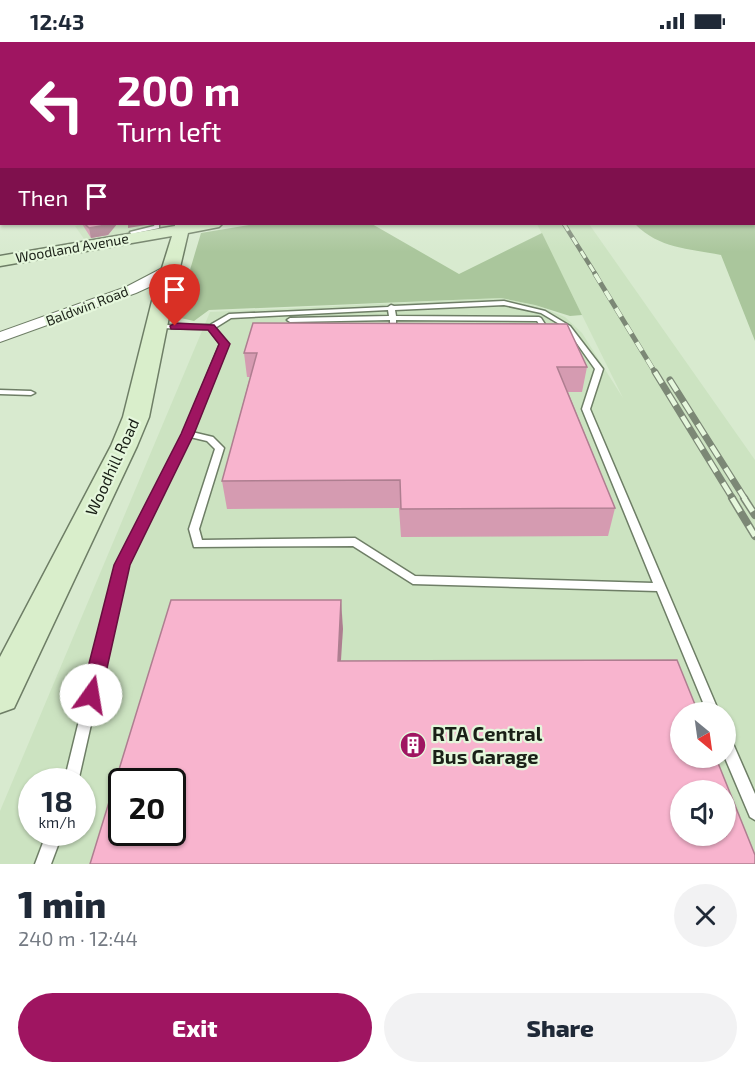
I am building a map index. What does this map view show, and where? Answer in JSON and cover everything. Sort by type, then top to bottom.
[{"type":"street","name":"Woodland Avenue","points":[[0,261],[136,237],[174,225]]},
{"type":"street","name":"Woodhill Road","points":[[0,696],[124,446],[136,417],[170,268],[174,225]]},
{"type":"street","name":"Baldwin Road","points":[[0,338],[153,280],[170,268]]},
{"type":"street","points":[[71,313],[123,300],[163,297]]},
{"type":"lane","points":[[136,237],[133,232],[174,225]]},
{"type":"lane","points":[[290,320],[392,308],[504,303],[543,312],[568,327],[599,369],[586,409],[709,702]]},
{"type":"lane","points":[[392,308],[394,334]]},
{"type":"lane","points":[[156,326],[211,327],[229,316],[290,320],[393,318],[539,320],[547,332],[540,335]]},
{"type":"lane","points":[[74,768],[122,565],[187,434],[224,344],[211,327]]},
{"type":"lane","points":[[0,392],[31,393]]},
{"type":"lane","points":[[187,434],[210,439],[220,448],[194,529],[198,544],[355,542],[413,580],[659,587]]},
{"type":"lane","points":[[736,767],[755,812]]},
{"type":"lane","points":[[43,864],[50,846]]},
{"type":"shaded area","points":[[82,225],[208,225],[89,246],[75,226]]},
{"type":"shaded area","points":[[249,225],[374,225],[459,274],[542,233],[582,315],[570,316],[535,305],[501,298],[209,310],[194,321],[176,317],[201,233]]},
{"type":"shaded area","points":[[537,225],[590,225],[755,460],[755,864],[0,864],[0,811],[18,768],[18,846],[96,846],[96,768],[18,768],[210,312],[501,298],[535,305],[565,317],[582,333],[623,398]]},
{"type":"shaded area","points":[[636,225],[755,225],[755,341],[721,255],[664,243]]},
{"type":"building","points":[[86,225],[106,225],[89,228]]},
{"type":"building","points":[[253,323],[567,324],[587,367],[557,367],[615,508],[401,509],[400,480],[222,481],[257,353],[244,353]]},
{"type":"building","name":"RTA Central Bus Garage","points":[[171,600],[341,600],[338,661],[677,660],[694,702],[670,702],[670,768],[720,768],[725,780],[670,780],[670,846],[736,846],[736,808],[755,855],[755,864],[90,864],[108,805],[108,846],[186,846],[186,768],[119,768]]},
{"type":"railway","points":[[565,225],[596,275]]},
{"type":"railway","points":[[595,274],[656,374]]},
{"type":"railway","points":[[655,372],[733,499]]},
{"type":"railway","points":[[670,380],[745,499]]},
{"type":"railway","points":[[732,498],[755,536]]},
{"type":"railway","points":[[744,498],[755,515]]},
{"type":"place","name":"RTA Central Bus Garage","points":[[413,745]]},
{"type":"route","points":[[91,695],[122,565],[187,434],[224,344],[211,327],[175,326]]}]
